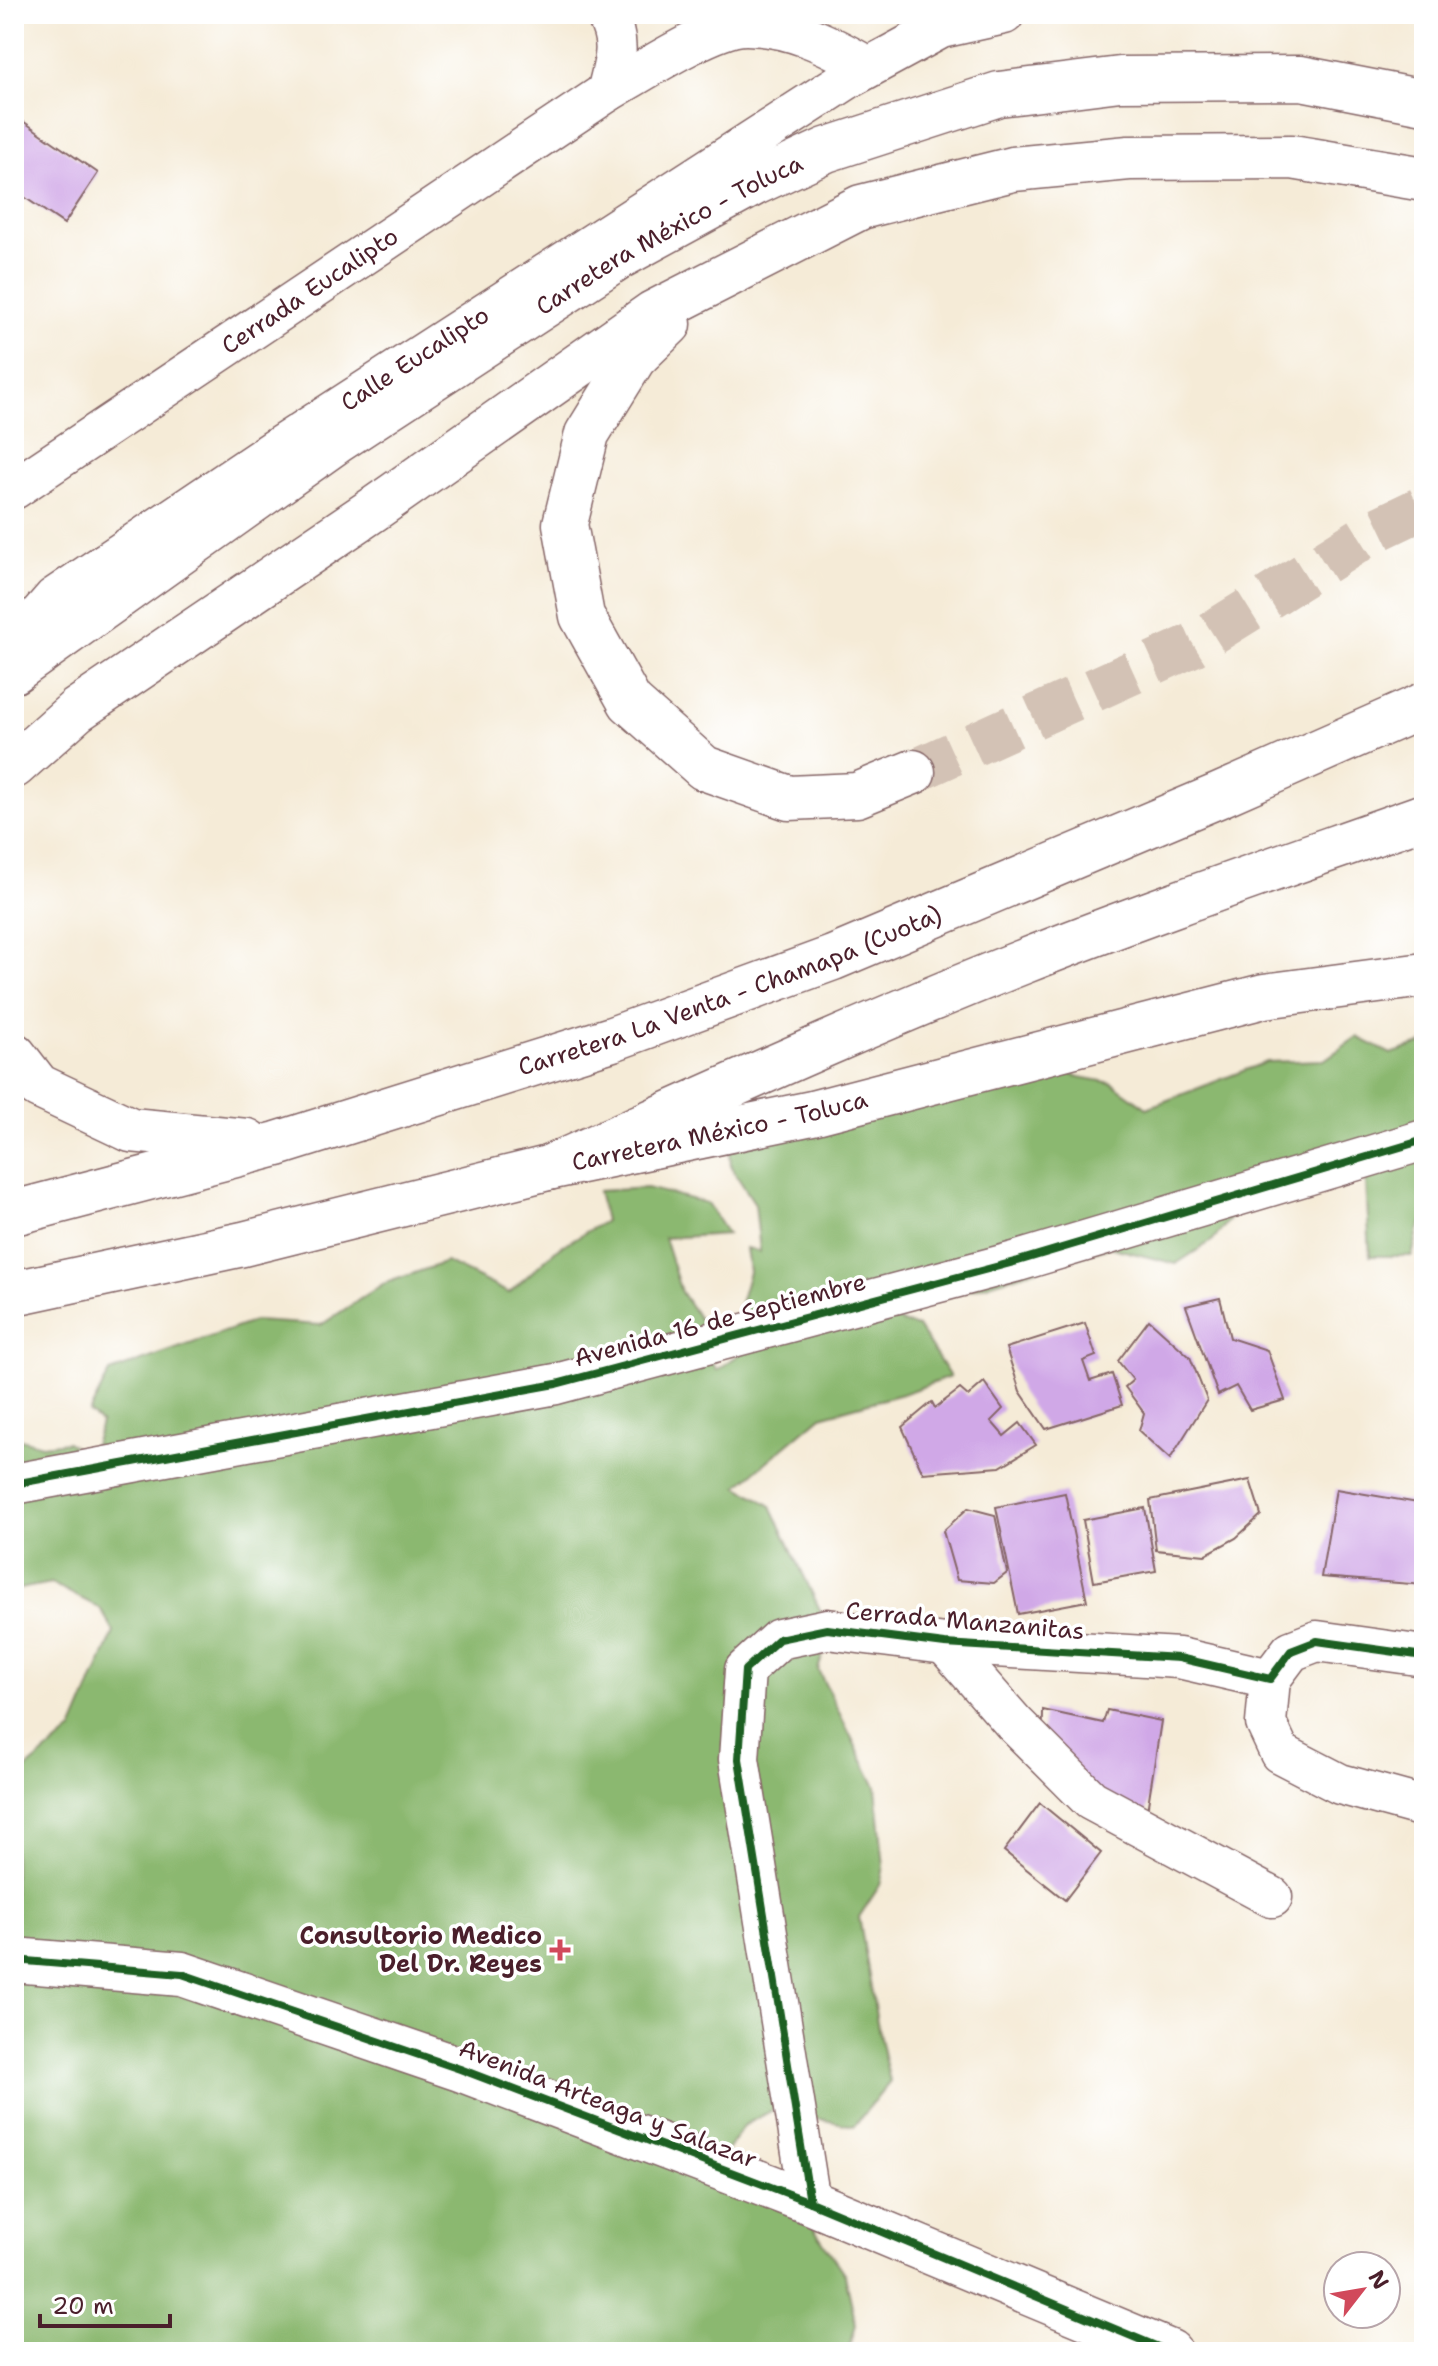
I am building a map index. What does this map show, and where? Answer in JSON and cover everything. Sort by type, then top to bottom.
[{"type":"main road","name":"Carretera México - Toluca","points":[[14,671],[337,441],[617,258],[755,183],[826,150],[999,94],[1120,79],[1301,78],[1424,102]]},
{"type":"main road","points":[[14,766],[77,710],[374,509],[653,313],[861,207],[1013,169],[1129,158],[1292,157],[1424,179]]},
{"type":"main road","points":[[711,284],[634,358],[587,434],[565,524],[582,616],[630,702],[704,768],[789,798],[857,795],[913,772]]},
{"type":"main road","name":"Carretera La Venta - Chamapa (Cuota)","points":[[14,1213],[277,1144],[612,1039],[833,958],[1220,795],[1424,705]]},
{"type":"main road","points":[[548,1168],[810,1051],[1021,963],[1424,816]]},
{"type":"main road","name":"Carretera México - Toluca","points":[[14,1293],[243,1244],[548,1168],[812,1113],[1264,996],[1424,975]]},
{"type":"main road","points":[[14,1055],[38,1086],[131,1130],[277,1144]]},
{"type":"main road","name":"Avenida Arteaga y Salazar","points":[[14,1960],[182,1974],[460,2069],[810,2202],[1170,2352]]},
{"type":"street","points":[[606,14],[615,30],[616,44],[616,59],[607,92]]},
{"type":"street","name":"Calle Eucalipto","points":[[14,644],[54,598],[274,450],[868,67],[941,28],[1004,14]]},
{"type":"street","name":"Cerrada Eucalipto","points":[[14,489],[607,92],[707,35],[744,25],[791,31],[833,47],[868,67]]},
{"type":"street","name":"Avenida 16 de Septiembre","points":[[14,1484],[556,1384],[1018,1261],[1424,1140]]},
{"type":"street","name":"Cerrada Manzanitas","points":[[810,2202],[739,1759],[745,1670],[779,1639],[827,1629],[945,1644],[1179,1658],[1270,1679]]},
{"type":"street","points":[[1424,1656],[1317,1641],[1291,1651],[1270,1679],[1266,1723],[1280,1753],[1340,1784],[1424,1807]]},
{"type":"street","points":[[945,1644],[1014,1723],[1091,1800],[1272,1897]]},
{"type":"green space","points":[[1357,1037],[1391,1054],[1424,1043],[1424,1219],[1412,1256],[1370,1256],[1366,1182],[1361,1174],[1253,1191],[1213,1240],[1176,1264],[1109,1247],[889,1315],[918,1327],[950,1377],[821,1416],[738,1486],[771,1506],[830,1631],[818,1670],[876,1787],[884,1867],[880,1885],[859,1917],[890,2082],[854,2126],[778,2107],[743,2126],[725,2154],[791,2194],[845,2275],[856,2324],[849,2352],[14,2352],[14,1967],[55,1951],[14,1936],[14,1779],[72,1731],[114,1632],[100,1608],[51,1583],[14,1590],[14,1437],[42,1445],[67,1442],[90,1457],[101,1423],[89,1413],[110,1372],[255,1321],[321,1325],[383,1284],[446,1262],[509,1293],[558,1248],[605,1221],[598,1191],[647,1188],[707,1203],[727,1234],[664,1238],[681,1292],[701,1322],[696,1338],[717,1370],[747,1349],[738,1310],[749,1272],[746,1248],[760,1252],[755,1204],[731,1167],[729,1138],[1030,1078],[1044,1082],[1060,1071],[1112,1083],[1147,1108],[1266,1062],[1324,1060]]},
{"type":"building","points":[[14,115],[98,173],[64,224],[14,190]]},
{"type":"building","points":[[1220,1298],[1230,1338],[1267,1350],[1285,1400],[1250,1410],[1236,1386],[1218,1395],[1186,1306]]},
{"type":"building","points":[[1149,1320],[1190,1357],[1207,1400],[1170,1459],[1139,1431],[1144,1413],[1125,1387],[1133,1380],[1118,1361]]},
{"type":"building","points":[[1085,1323],[1096,1356],[1083,1361],[1090,1381],[1112,1374],[1122,1405],[1046,1429],[1020,1391],[1006,1348]]},
{"type":"building","points":[[984,1382],[1003,1409],[991,1421],[1004,1436],[1020,1423],[1036,1445],[1000,1467],[923,1473],[902,1427],[932,1402],[935,1408],[960,1389],[968,1396]]},
{"type":"building","points":[[1250,1480],[1261,1515],[1236,1538],[1205,1555],[1156,1550],[1150,1500]]},
{"type":"building","points":[[1336,1489],[1424,1504],[1424,1585],[1321,1577]]},
{"type":"building","points":[[1065,1493],[1087,1601],[1018,1614],[996,1507]]},
{"type":"building","points":[[968,1508],[995,1515],[1007,1573],[994,1583],[957,1580],[943,1531]]},
{"type":"building","points":[[1145,1508],[1156,1571],[1094,1582],[1083,1520]]},
{"type":"building","points":[[1043,1710],[1103,1723],[1107,1710],[1161,1721],[1146,1818],[1042,1778]]},
{"type":"building","points":[[1040,1803],[1101,1853],[1065,1900],[1004,1851]]},
{"type":"tunnel","points":[[913,772],[1193,645],[1374,531],[1424,507]]},
{"type":"cycle path","points":[[14,1484],[556,1384],[1018,1261],[1424,1140]]},
{"type":"cycle path","points":[[810,2202],[739,1759],[745,1670],[779,1639],[827,1629],[945,1644],[1179,1658],[1270,1679],[1291,1651],[1317,1641],[1424,1656]]},
{"type":"cycle path","points":[[14,1960],[182,1974],[460,2069],[810,2202],[1170,2352]]},
{"type":"place","name":"Consultorio Medico Del Dr. Reyes","points":[[560,1950]]}]
